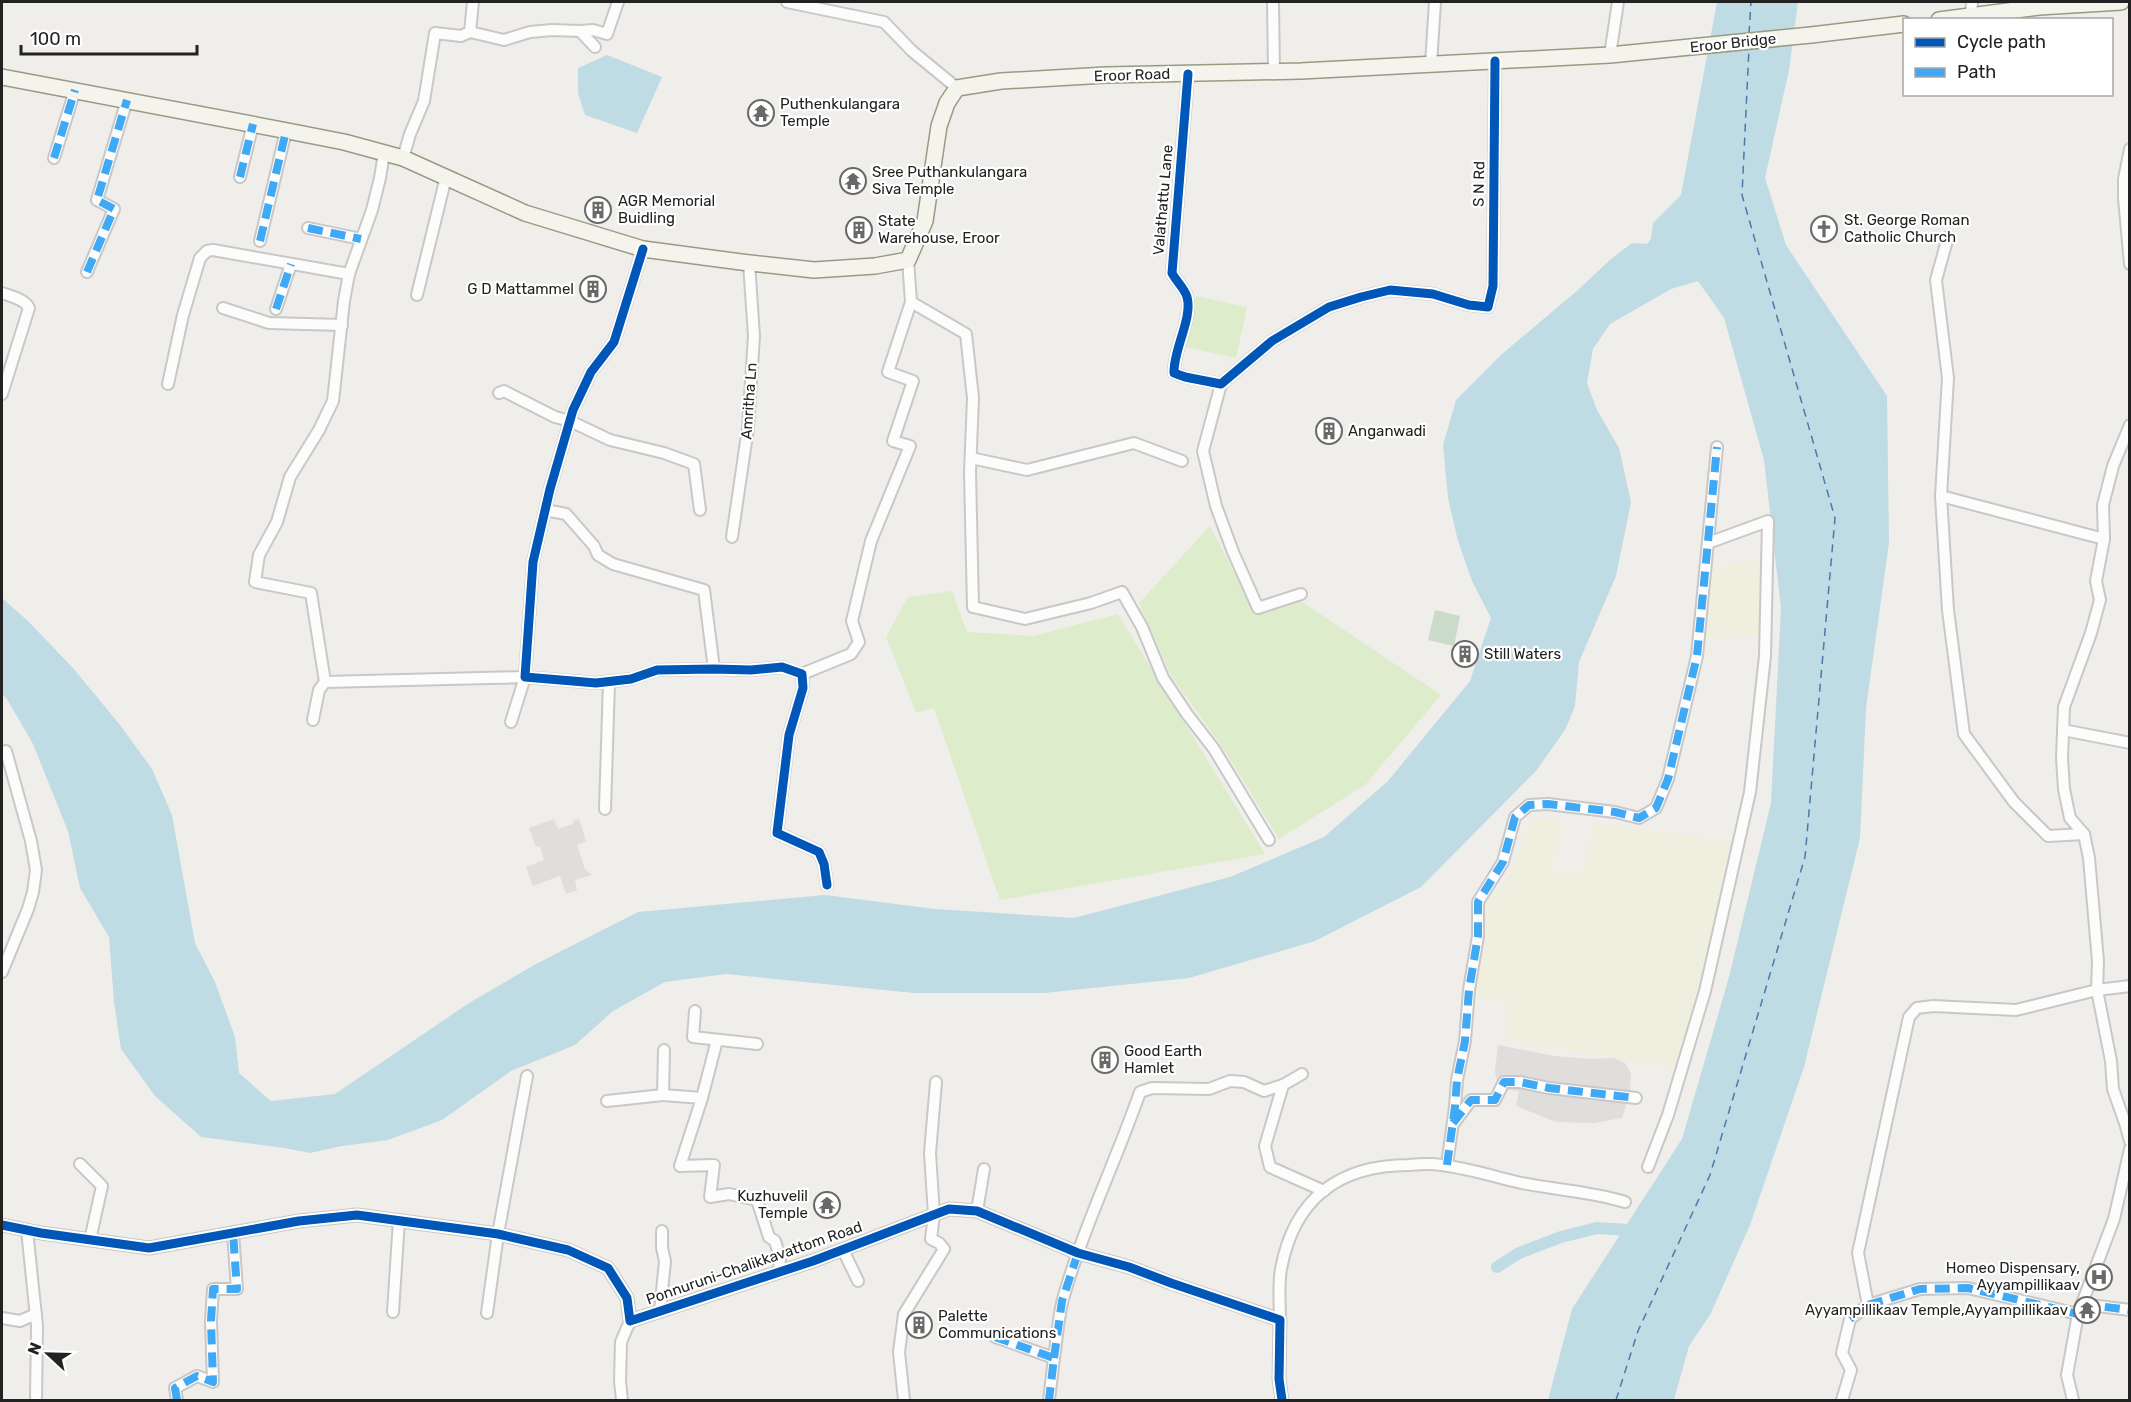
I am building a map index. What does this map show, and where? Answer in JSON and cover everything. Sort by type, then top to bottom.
[{"type":"main road","points":[[1944,18],[1972,8],[2121,2]]},
{"type":"main road","name":"Eroor Bridge","points":[[1655,51],[1903,24]]},
{"type":"main road","name":"Eroor Road","points":[[957,88],[1001,81],[1116,75],[1274,72],[1655,51]]},
{"type":"main road","points":[[2,77],[286,130],[403,158],[525,213],[643,249],[814,270],[875,266],[908,260],[926,221],[939,126],[947,103],[957,88]]},
{"type":"street","points":[[470,32],[473,2]]},
{"type":"street","points":[[403,158],[424,101],[435,33],[461,36],[470,32],[504,40],[530,32],[552,30],[593,30],[607,34],[618,2]]},
{"type":"street","points":[[788,2],[884,22],[912,51],[957,88]]},
{"type":"street","points":[[1273,2],[1274,72]]},
{"type":"street","points":[[1431,64],[1436,2]]},
{"type":"street","points":[[1610,55],[1618,2]]},
{"type":"street","points":[[580,31],[595,47]]},
{"type":"street","name":"S N Rd","points":[[1221,384],[1272,341],[1329,307],[1361,297],[1390,290],[1433,294],[1469,305],[1488,307],[1493,286],[1495,60]]},
{"type":"street","name":"Valathattu Lane","points":[[1188,74],[1172,273],[1188,298],[1174,373],[1221,384]]},
{"type":"street","points":[[54,158],[75,90]]},
{"type":"street","points":[[87,272],[114,209],[97,200],[127,100]]},
{"type":"street","points":[[240,177],[253,124]]},
{"type":"street","points":[[260,241],[286,130]]},
{"type":"street","points":[[2130,149],[2124,179],[2130,264]]},
{"type":"street","points":[[313,720],[319,690],[325,682],[311,593],[255,582],[259,555],[277,522],[290,477],[319,430],[333,401],[349,274],[380,178],[384,153]]},
{"type":"street","points":[[417,295],[446,177]]},
{"type":"street","points":[[308,228],[361,239]]},
{"type":"street","points":[[1948,237],[1936,280],[1948,378],[1941,496],[1948,610],[1964,734],[2014,802],[2048,836],[2084,834]]},
{"type":"street","points":[[168,384],[193,278],[200,258],[207,250],[213,249],[349,274]]},
{"type":"street","points":[[511,722],[525,677],[533,562],[545,510],[573,410],[591,372],[614,342],[643,249]]},
{"type":"street","points":[[325,682],[525,677],[596,683],[631,679],[657,670],[782,668],[802,675],[851,654],[859,642],[852,621],[872,541],[910,446],[893,441],[913,381],[888,372],[911,302],[908,260]]},
{"type":"street","name":"Amritha Ln","points":[[732,537],[748,428],[754,336],[745,263]]},
{"type":"street","points":[[276,309],[291,264]]},
{"type":"street","points":[[2,293],[23,301],[29,308],[2,394]]},
{"type":"street","points":[[911,302],[966,334],[973,398],[971,458],[974,607],[1025,619],[1091,603],[1122,592],[1142,627],[1162,678],[1214,749],[1269,840]]},
{"type":"street","points":[[223,308],[269,322],[342,326]]},
{"type":"street","points":[[1221,384],[1203,451],[1216,507],[1233,552],[1258,608],[1301,594]]},
{"type":"street","points":[[499,393],[504,391],[555,417],[570,421],[610,440],[664,453],[694,464],[700,510]]},
{"type":"street","points":[[2130,425],[2113,466],[2103,505],[2104,539],[2096,581],[2100,600],[2091,633],[2064,707],[2063,730],[2064,789],[2070,818],[2084,834],[2092,882],[2098,961],[2097,990],[2111,1061],[2113,1089],[2126,1122],[2130,1141]]},
{"type":"street","points":[[971,458],[1026,470],[1134,443],[1182,461]]},
{"type":"street","points":[[1447,1166],[1478,936],[1478,902],[1503,862],[1515,817],[1529,805],[1548,804],[1615,812],[1639,818],[1656,808],[1668,779],[1697,656],[1717,447]]},
{"type":"street","points":[[1941,496],[2104,539]]},
{"type":"street","points":[[545,510],[566,514],[594,546],[598,555],[613,564],[704,590],[714,669]]},
{"type":"street","points":[[1648,1167],[1668,1115],[1705,990],[1750,792],[1759,726],[1765,656],[1768,521],[1708,543]]},
{"type":"street","points":[[802,675],[803,688],[789,735],[777,833],[819,852],[824,864],[827,885]]},
{"type":"street","points":[[605,809],[609,682]]},
{"type":"street","points":[[2063,730],[2130,743]]},
{"type":"street","points":[[2,972],[28,909],[36,870],[31,841],[13,784],[6,751]]},
{"type":"street","points":[[1868,1305],[1858,1253],[1910,1017],[1917,1008],[1933,1006],[2016,1010],[2097,990],[2130,986]]},
{"type":"street","points":[[695,1011],[693,1037],[757,1044]]},
{"type":"street","points":[[717,1040],[702,1098],[680,1167],[714,1166],[710,1197],[729,1194],[757,1200],[768,1237],[775,1241],[780,1258],[779,1272]]},
{"type":"street","points":[[663,1095],[664,1050]]},
{"type":"street","points":[[1049,1401],[1062,1301],[1140,1092],[1152,1088],[1209,1089],[1230,1081],[1244,1082],[1264,1091],[1302,1074]]},
{"type":"street","points":[[487,1313],[498,1234],[527,1076]]},
{"type":"street","points":[[904,1401],[899,1352],[904,1314],[944,1249],[931,1239],[934,1215],[930,1153],[936,1082]]},
{"type":"street","points":[[1454,1123],[1471,1100],[1495,1100],[1504,1082],[1520,1082],[1549,1089],[1636,1098]]},
{"type":"street","points":[[1283,1084],[1265,1146],[1270,1167],[1324,1191]]},
{"type":"street","points":[[607,1101],[663,1095],[702,1098]]},
{"type":"street","points":[[2073,1401],[2067,1375],[2080,1309],[2114,1220],[2130,1149]]},
{"type":"street","points":[[80,1164],[102,1186],[90,1240]]},
{"type":"street","points":[[1282,1401],[1279,1379],[1280,1271],[1294,1225],[1312,1200],[1340,1179],[1367,1168],[1395,1165],[1447,1166],[1625,1202]]},
{"type":"street","points":[[977,1211],[984,1169]]},
{"type":"street","name":"Ponnuruni-Chalikkavattom Road","points":[[2,1224],[27,1230],[149,1248],[299,1221],[357,1215],[498,1234],[568,1250],[608,1268],[627,1299],[630,1321],[843,1250],[949,1209],[977,1211],[1078,1253],[1129,1267],[1280,1320]]},
{"type":"street","points":[[393,1312],[399,1220]]},
{"type":"street","points":[[27,1230],[36,1314],[36,1401]]},
{"type":"street","points":[[660,1311],[665,1261],[662,1231]]},
{"type":"street","points":[[177,1401],[175,1388],[197,1376],[213,1382],[211,1321],[213,1289],[237,1289],[233,1233]]},
{"type":"street","points":[[843,1250],[858,1281]]},
{"type":"street","points":[[1842,1401],[1851,1370],[1842,1353],[1850,1319],[1868,1305],[1920,1289],[1968,1288],[2080,1309],[2130,1310]]},
{"type":"street","points":[[2,1318],[20,1321],[36,1314]]},
{"type":"street","points":[[622,1401],[621,1342],[630,1321]]},
{"type":"street","points":[[994,1337],[1054,1358]]},
{"type":"shaded area","points":[[554,819],[558,829],[573,824],[573,821],[579,819],[586,841],[577,845],[585,869],[592,875],[575,880],[577,890],[566,894],[560,876],[533,886],[526,867],[544,860],[540,846],[536,847],[529,828]]},
{"type":"shaded area","points":[[1498,1045],[1555,1056],[1589,1059],[1614,1058],[1625,1063],[1631,1074],[1630,1093],[1622,1118],[1594,1123],[1556,1122],[1516,1106],[1519,1091],[1498,1089],[1495,1071]]},
{"type":"green space","points":[[1196,296],[1247,307],[1236,358],[1185,347]]},
{"type":"green space","points":[[1210,526],[1256,614],[1301,601],[1441,695],[1365,785],[1279,839],[1225,751],[1170,674],[1139,603]]},
{"type":"green space","points":[[1763,559],[1761,635],[1705,639],[1712,568]]},
{"type":"green space","points":[[952,591],[967,632],[1033,636],[1118,614],[1265,854],[1000,900],[934,708],[916,713],[886,637],[908,597]]},
{"type":"green space","points":[[1435,610],[1460,616],[1454,646],[1428,640]]},
{"type":"green space","points":[[1532,818],[1563,821],[1552,870],[1583,871],[1593,824],[1738,841],[1729,851],[1723,897],[1698,996],[1676,1068],[1505,1040],[1507,1004],[1474,995],[1486,903],[1509,878]]},
{"type":"water","points":[[1717,2],[1798,2],[1789,70],[1765,178],[1786,245],[1887,396],[1889,543],[1866,708],[1860,838],[1804,1067],[1750,1225],[1710,1315],[1689,1346],[1674,1400],[1548,1400],[1572,1309],[1682,1139],[1729,977],[1771,803],[1781,608],[1764,460],[1724,318],[1698,281],[1671,289],[1610,324],[1593,349],[1587,383],[1597,410],[1619,448],[1631,502],[1616,576],[1579,662],[1575,706],[1565,730],[1536,771],[1421,887],[1315,941],[1189,978],[1044,993],[914,993],[726,974],[665,982],[613,1011],[575,1045],[511,1071],[442,1120],[388,1140],[310,1153],[201,1137],[155,1096],[121,1049],[114,1002],[109,937],[80,888],[68,831],[33,744],[2,694],[2,598],[29,622],[73,668],[120,725],[152,769],[172,815],[195,943],[215,982],[235,1037],[239,1073],[271,1101],[335,1094],[469,1003],[536,964],[638,912],[825,895],[935,909],[1074,918],[1230,877],[1324,837],[1388,781],[1470,681],[1491,618],[1472,581],[1458,541],[1448,498],[1443,445],[1456,400],[1502,354],[1611,259],[1632,243],[1647,244],[1651,239],[1653,223],[1681,195]]},
{"type":"water","points":[[607,55],[662,77],[637,133],[585,115],[578,93],[578,68]]},
{"type":"waterway","points":[[1497,1267],[1519,1253],[1561,1237],[1597,1228],[1628,1230]]},
{"type":"ferry route","points":[[1749,34],[1751,2]]},
{"type":"ferry route","points":[[1616,1400],[1638,1331],[1710,1175],[1805,857],[1835,518],[1742,195],[1749,48]]},
{"type":"marked path","points":[[54,158],[75,90]]},
{"type":"marked path","points":[[87,272],[114,209],[97,200],[127,100]]},
{"type":"marked path","points":[[240,177],[253,124]]},
{"type":"marked path","points":[[260,241],[286,131]]},
{"type":"marked path","points":[[308,228],[361,239]]},
{"type":"marked path","points":[[276,309],[291,264]]},
{"type":"marked path","points":[[1447,1165],[1478,936],[1478,902],[1503,862],[1515,817],[1529,805],[1548,804],[1615,812],[1639,818],[1656,808],[1668,779],[1697,656],[1717,447]]},
{"type":"marked path","points":[[1453,1123],[1471,1100],[1495,1100],[1504,1082],[1520,1082],[1549,1088],[1636,1098]]},
{"type":"marked path","points":[[177,1400],[175,1388],[197,1376],[213,1382],[211,1321],[213,1289],[237,1289],[233,1233]]},
{"type":"marked path","points":[[1054,1358],[1062,1301],[1078,1253]]},
{"type":"marked path","points":[[1850,1319],[1868,1305],[1920,1289],[1968,1288],[2078,1314]]},
{"type":"marked path","points":[[2082,1304],[2130,1310]]},
{"type":"marked path","points":[[995,1337],[1054,1358],[1049,1400]]},
{"type":"cycle path","points":[[1188,74],[1172,273],[1186,294],[1188,305],[1176,354],[1174,373],[1221,384],[1272,341],[1329,307],[1361,297],[1390,290],[1433,294],[1469,305],[1488,307],[1493,286],[1495,61]]},
{"type":"cycle path","points":[[643,249],[614,342],[591,372],[573,410],[550,489],[533,562],[525,677],[596,683],[631,679],[657,670],[751,670],[782,667],[802,674],[803,688],[789,735],[777,833],[819,852],[824,864],[827,885]]},
{"type":"cycle path","points":[[2,1225],[41,1233],[149,1248],[299,1221],[357,1215],[498,1234],[568,1250],[608,1268],[627,1298],[630,1321],[813,1261],[949,1209],[977,1211],[1078,1253],[1129,1267],[1280,1320],[1279,1379],[1282,1400]]},
{"type":"place","name":"Puthenkulangara Temple","points":[[761,113]]},
{"type":"place","name":"Sree Puthankulangara Siva Temple","points":[[853,181]]},
{"type":"place","name":"AGR Memorial Buidling","points":[[598,210]]},
{"type":"place","name":"St. George Roman Catholic Church","points":[[1824,229]]},
{"type":"place","name":"State Warehouse, Eroor","points":[[859,230]]},
{"type":"place","name":"G D Mattammel","points":[[593,289]]},
{"type":"place","name":"Anganwadi","points":[[1329,431]]},
{"type":"place","name":"Still Waters","points":[[1465,654]]},
{"type":"place","name":"Good Earth Hamlet","points":[[1105,1060]]},
{"type":"place","name":"Kuzhuvelil Temple","points":[[827,1205]]},
{"type":"place","name":"Homeo Dispensary, Ayyampillikaav","points":[[2099,1277]]},
{"type":"place","name":"Ayyampillikaav Temple,Ayyampillikaav","points":[[2087,1310]]},
{"type":"place","name":"Palette Communications","points":[[919,1325]]}]
